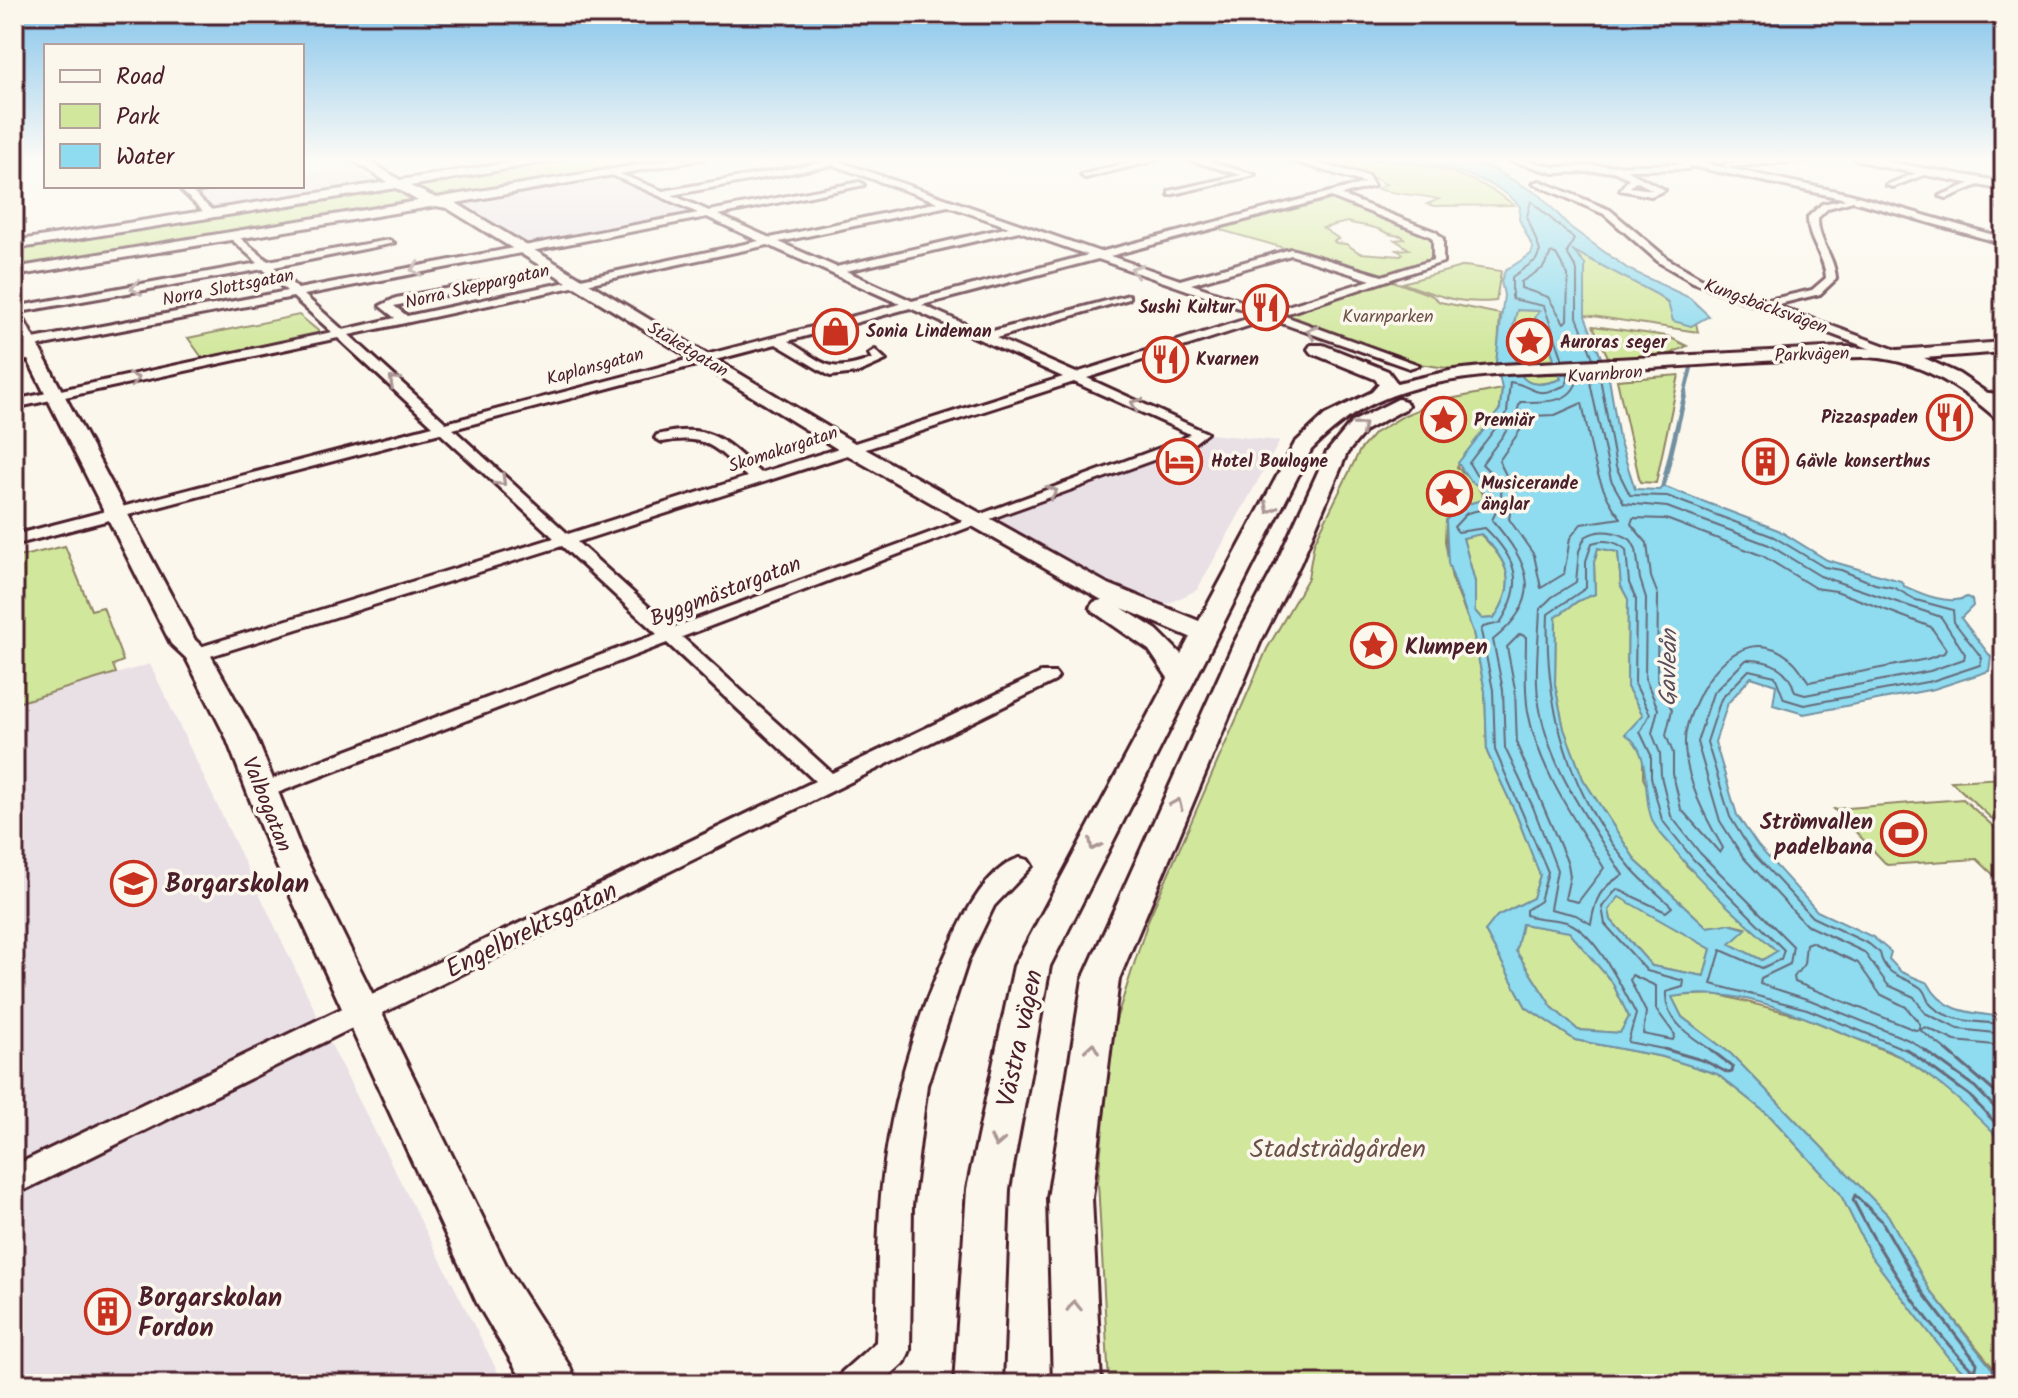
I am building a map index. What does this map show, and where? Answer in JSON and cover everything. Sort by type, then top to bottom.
[{"type":"main road","points":[[14,245],[146,224]]},
{"type":"main road","points":[[14,272],[307,224]]},
{"type":"main road","name":"Staketgatan","points":[[481,224],[973,521],[1166,650],[1181,676]]},
{"type":"main road","name":"Valbogatan","points":[[15,318],[25,352],[57,395],[184,644],[197,654],[264,790],[285,849],[493,1287],[553,1384]]},
{"type":"main road","points":[[1310,346],[1382,375],[1388,384],[1378,396]]},
{"type":"main road","name":"Parkvägen","points":[[1736,362],[2004,347]]},
{"type":"main road","name":"Kungsbäcksvägen","points":[[1895,354],[1945,375],[1982,396],[2004,415]]},
{"type":"main road","name":"Kvarnbron","points":[[1466,379],[1572,375],[1736,362]]},
{"type":"main road","points":[[1406,370],[1427,382],[1466,379]]},
{"type":"main road","points":[[1077,1384],[1070,1198],[1101,979],[1247,643],[1288,564],[1337,452],[1359,426],[1427,382],[1466,379]]},
{"type":"main road","name":"Västra vägen","points":[[978,1384],[988,1189],[1032,966],[1302,447],[1316,429],[1329,420],[1378,396],[1427,382]]},
{"type":"main road","name":"Staketgatan","points":[[973,521],[1097,588],[1134,606],[1175,618],[1203,634]]},
{"type":"main road","name":"Staketgatan","points":[[1107,609],[1154,628],[1203,634]]},
{"type":"main road","points":[[1203,634],[1247,643]]},
{"type":"street","name":"Norra Slottsgatan","points":[[25,352],[296,292],[646,224]]},
{"type":"street","points":[[730,224],[1072,376]]},
{"type":"street","name":"Norra Skeppargatan","points":[[14,404],[849,224]]},
{"type":"street","points":[[1007,224],[1179,284],[1265,323],[1406,370]]},
{"type":"street","name":"Kaplansgatan","points":[[14,540],[1215,224]]},
{"type":"street","points":[[1265,323],[1380,279],[1438,262],[1438,239],[1408,224]]},
{"type":"street","name":"Kungsbäcksvägen","points":[[1621,224],[1685,275],[1895,354]]},
{"type":"street","points":[[1764,304],[1802,297],[1831,279],[1832,272],[1813,241],[1813,224]]},
{"type":"street","points":[[1946,224],[2004,241]]},
{"type":"street","points":[[977,227],[1022,243]]},
{"type":"street","points":[[834,271],[1018,228]]},
{"type":"street","points":[[234,236],[831,784]]},
{"type":"street","points":[[15,318],[268,264],[389,243]]},
{"type":"street","points":[[1179,284],[1291,252],[1380,279]]},
{"type":"street","points":[[1061,256],[1100,270]]},
{"type":"street","points":[[406,321],[386,306],[396,301],[516,279]]},
{"type":"street","points":[[985,337],[1125,297]]},
{"type":"street","name":"Skomakargatan","points":[[197,654],[851,449],[1238,320],[1265,323]]},
{"type":"street","points":[[776,339],[830,372],[852,370],[880,360],[875,354]]},
{"type":"street","points":[[1310,346],[1406,370]]},
{"type":"street","name":"Byggmästargatan","points":[[264,790],[1184,444],[1200,433],[1072,376]]},
{"type":"street","points":[[1982,396],[2004,399]]},
{"type":"street","points":[[662,438],[682,432],[707,434],[757,479]]},
{"type":"street","name":"Engelbrektsgatan","points":[[14,1181],[1048,677]]},
{"type":"street","points":[[854,1384],[893,1350],[896,1206],[913,1085],[955,960],[984,901],[1020,866]]},
{"type":"shaded area","points":[[494,224],[637,224],[529,245]]},
{"type":"shaded area","points":[[1200,433],[1280,441],[1197,590],[1161,607],[1119,591],[986,515],[1184,444]]},
{"type":"shaded area","name":"Borgarskolan","points":[[150,664],[340,1063],[504,1384],[14,1384],[14,704]]},
{"type":"green space","points":[[157,224],[286,224],[14,269],[14,247]]},
{"type":"green space","points":[[1235,224],[1338,224],[1323,228],[1339,239],[1334,241],[1336,243],[1346,244],[1360,253],[1401,256],[1403,254],[1397,250],[1409,249],[1395,240],[1404,239],[1402,236],[1358,224],[1409,224],[1433,234],[1438,262],[1387,277],[1217,229]]},
{"type":"green space","points":[[1572,249],[1658,295],[1691,326],[1696,323],[1698,332],[1585,315],[1585,265]]},
{"type":"green space","points":[[1465,266],[1501,271],[1496,301],[1458,300],[1402,283]]},
{"type":"green space","name":"Kvarnparken","points":[[1387,279],[1431,295],[1440,302],[1500,314],[1497,367],[1453,369],[1419,364],[1277,314]]},
{"type":"green space","points":[[1517,310],[1541,311],[1535,317],[1545,332],[1561,379],[1540,384],[1526,381],[1521,376],[1514,347],[1509,346]]},
{"type":"green space","points":[[299,315],[322,334],[203,359],[188,338]]},
{"type":"green space","points":[[1593,326],[1667,336],[1687,346],[1670,354],[1609,359]]},
{"type":"green space","points":[[1679,375],[1656,483],[1640,482],[1617,380]]},
{"type":"green space","name":"Stadsträdgården","points":[[1502,389],[1500,409],[1457,467],[1477,485],[1485,500],[1461,506],[1446,520],[1445,541],[1452,579],[1473,632],[1485,691],[1487,752],[1540,875],[1533,898],[1497,916],[1485,931],[1526,1007],[1575,1040],[1663,1057],[1717,1074],[1771,1117],[1840,1193],[1871,1256],[1948,1357],[1976,1384],[1109,1384],[1098,1182],[1112,1032],[1149,918],[1267,649],[1308,578],[1314,543],[1360,450],[1375,433],[1405,415],[1439,401]]},
{"type":"green space","points":[[1480,534],[1498,554],[1507,574],[1506,594],[1494,618],[1482,619],[1475,611],[1475,582],[1463,538]]},
{"type":"green space","points":[[65,546],[91,610],[103,607],[123,661],[113,665],[116,673],[14,704],[14,558]]},
{"type":"green space","points":[[1598,548],[1618,552],[1621,586],[1628,599],[1627,687],[1643,715],[1636,740],[1643,758],[1643,778],[1686,865],[1778,952],[1762,960],[1729,944],[1746,928],[1729,924],[1707,927],[1636,861],[1583,779],[1564,729],[1555,685],[1556,617],[1578,601],[1595,594],[1594,562]]},
{"type":"green space","points":[[2004,778],[2004,830],[1951,781]]},
{"type":"green space","name":"Strömvallen padelbana","points":[[1963,799],[2004,836],[2004,885],[1977,859],[1887,865],[1834,809]]},
{"type":"green space","points":[[1619,896],[1711,949],[1704,976],[1652,966],[1611,920],[1609,910]]},
{"type":"green space","points":[[1521,924],[1569,931],[1612,982],[1629,1017],[1620,1033],[1578,1030],[1552,1007],[1516,951]]},
{"type":"green space","points":[[1716,994],[1804,1017],[1903,1058],[1964,1101],[2004,1144],[2004,1381],[1929,1289],[1888,1215],[1731,1054],[1682,1017],[1671,996]]},
{"type":"water","name":"Gavleån","points":[[1522,224],[1567,224],[1628,269],[1690,298],[1709,316],[1691,326],[1673,321],[1668,303],[1658,295],[1572,250],[1585,264],[1585,316],[1609,378],[1619,439],[1635,489],[1659,490],[1663,486],[1778,530],[1827,560],[1901,581],[1904,586],[1935,598],[1952,600],[1967,597],[1972,600],[1973,606],[1961,618],[1991,657],[1989,671],[1934,689],[1804,714],[1773,705],[1776,685],[1751,677],[1728,703],[1715,742],[1737,815],[1758,846],[1817,911],[1873,937],[1891,952],[1889,959],[1901,972],[1928,983],[1934,993],[1950,1006],[2004,1017],[2004,1144],[1945,1089],[1888,1050],[1789,1011],[1743,998],[1696,994],[1672,997],[1682,1017],[1731,1054],[1888,1215],[1929,1289],[2004,1384],[1976,1384],[1948,1357],[1871,1256],[1840,1193],[1771,1117],[1717,1074],[1663,1057],[1575,1040],[1526,1007],[1485,931],[1497,916],[1533,898],[1540,875],[1487,752],[1485,691],[1473,632],[1448,563],[1446,520],[1461,506],[1485,499],[1482,488],[1470,481],[1458,463],[1500,409],[1502,389],[1496,362],[1504,295],[1501,281],[1505,271],[1531,254],[1533,248]],"holes":[[[1517,310],[1540,311],[1535,317],[1545,332],[1561,379],[1540,384],[1521,375],[1514,346],[1509,345]],[[1481,534],[1504,564],[1508,584],[1494,618],[1482,619],[1475,611],[1475,582],[1463,538]],[[1598,548],[1618,552],[1621,586],[1628,599],[1627,687],[1643,715],[1625,734],[1640,751],[1654,824],[1710,889],[1777,951],[1762,960],[1730,944],[1746,929],[1729,924],[1707,927],[1636,861],[1583,779],[1564,729],[1555,685],[1556,617],[1578,601],[1595,594],[1594,562]],[[1619,897],[1711,949],[1704,976],[1652,966],[1611,920],[1609,910]],[[1522,924],[1569,932],[1612,982],[1629,1017],[1620,1033],[1578,1030],[1552,1007],[1516,951]]]},
{"type":"waterway","points":[[1684,396],[1692,364]]},
{"type":"waterway","points":[[1663,486],[1685,394]]},
{"type":"place","name":"Sushi Kultur","points":[[1266,307]]},
{"type":"place","name":"Sonia Lindeman","points":[[835,331]]},
{"type":"place","name":"Auroras seger","points":[[1529,342]]},
{"type":"place","name":"Kvarnen","points":[[1165,359]]},
{"type":"place","name":"Pizzaspaden","points":[[1949,417]]},
{"type":"place","name":"Premiär","points":[[1443,420]]},
{"type":"place","name":"Hotel Boulogne","points":[[1180,461]]},
{"type":"place","name":"Gävle konserthus","points":[[1765,461]]},
{"type":"place","name":"Musicerande änglar","points":[[1450,493]]},
{"type":"place","name":"Klumpen","points":[[1374,646]]},
{"type":"place","name":"Strömvallen padelbana","points":[[1904,834]]},
{"type":"place","name":"Borgarskolan","points":[[134,883]]},
{"type":"place","name":"Borgarskolan Fordon","points":[[107,1312]]}]
